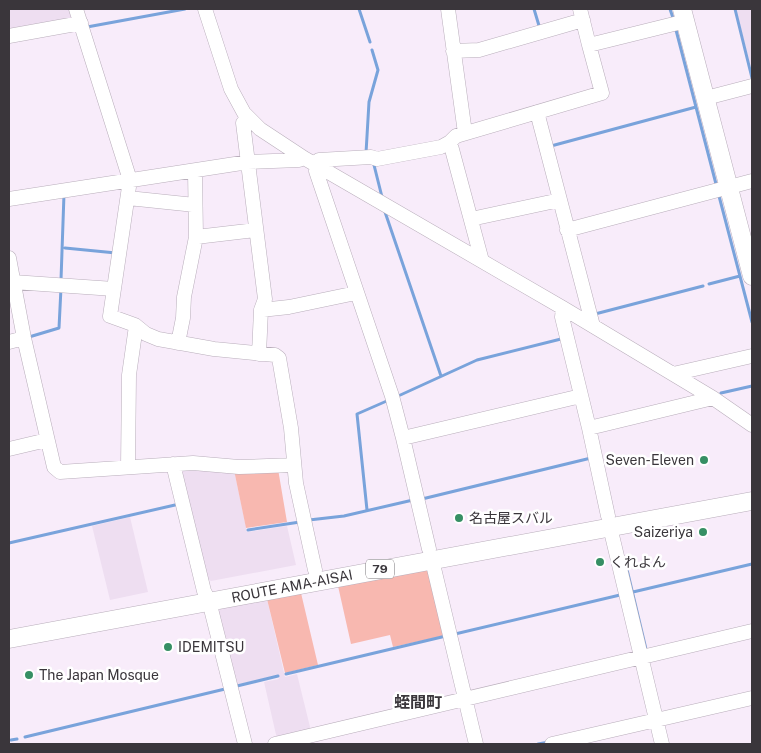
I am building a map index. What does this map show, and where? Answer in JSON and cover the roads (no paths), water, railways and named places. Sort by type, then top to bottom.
[{"type":"main road","points":[[684,15],[752,276]]},
{"type":"main road","name":"ROUTE AMA-AISAI","points":[[9,627],[206,596],[609,521],[752,490]]},
{"type":"main road","name":"ROUTE AMA-AISAI","points":[[609,521],[752,501]]},
{"type":"main road","name":"ROUTE AMA-AISAI","points":[[9,639],[206,596],[314,570],[430,554]]},
{"type":"street","points":[[76,9],[130,180],[110,316],[136,326],[146,334],[178,343],[214,349],[275,355],[280,358],[291,428],[296,483],[314,570]]},
{"type":"street","points":[[206,9],[231,89],[244,113],[277,142],[674,374],[752,425]]},
{"type":"street","points":[[448,9],[465,132]]},
{"type":"street","points":[[9,199],[248,162],[310,161],[371,157],[377,159],[441,147],[465,132],[602,94],[581,14],[479,50],[453,51]]},
{"type":"street","points":[[589,45],[684,15]]},
{"type":"street","points":[[9,36],[81,23]]},
{"type":"street","points":[[706,98],[752,86]]},
{"type":"street","points":[[537,112],[592,326]]},
{"type":"street","points":[[249,118],[243,123],[265,299],[261,310],[259,354]]},
{"type":"street","points":[[450,142],[482,261]]},
{"type":"street","points":[[310,161],[316,171],[392,396],[476,744]]},
{"type":"street","points":[[178,343],[183,318],[184,297],[196,237],[195,171]]},
{"type":"street","points":[[567,230],[752,181]]},
{"type":"street","points":[[128,198],[195,205]]},
{"type":"street","points":[[471,219],[560,200]]},
{"type":"street","points":[[196,237],[256,230]]},
{"type":"street","points":[[9,258],[12,283],[54,468],[60,472],[193,463],[239,467],[294,465]]},
{"type":"street","points":[[12,283],[114,289]]},
{"type":"street","points":[[261,310],[289,307],[356,293]]},
{"type":"street","points":[[563,308],[562,317],[662,744]]},
{"type":"street","points":[[128,467],[129,375],[136,326]]},
{"type":"street","points":[[9,342],[24,338]]},
{"type":"street","points":[[674,374],[752,356]]},
{"type":"street","points":[[403,438],[581,396]]},
{"type":"street","points":[[589,428],[713,398]]},
{"type":"street","points":[[9,449],[47,440]]},
{"type":"street","points":[[173,464],[245,744]]},
{"type":"street","points":[[276,744],[752,631]]},
{"type":"street","points":[[552,744],[752,698]]},
{"type":"waterway","points":[[87,27],[185,9]]},
{"type":"waterway","points":[[359,9],[370,42]]},
{"type":"waterway","points":[[534,9],[540,29]]},
{"type":"waterway","points":[[670,9],[673,18]]},
{"type":"waterway","points":[[735,9],[752,78]]},
{"type":"waterway","points":[[676,30],[716,184]]},
{"type":"waterway","points":[[366,153],[369,102],[378,70],[372,50]]},
{"type":"waterway","points":[[551,146],[696,107]]},
{"type":"waterway","points":[[373,161],[382,197]]},
{"type":"waterway","points":[[61,280],[64,194]]},
{"type":"waterway","points":[[719,196],[752,322]]},
{"type":"waterway","points":[[385,212],[441,376]]},
{"type":"waterway","points":[[65,248],[116,253]]},
{"type":"waterway","points":[[709,284],[740,276]]},
{"type":"waterway","points":[[595,314],[703,286]]},
{"type":"waterway","points":[[29,337],[59,328],[61,288]]},
{"type":"waterway","points":[[396,397],[477,360],[561,339]]},
{"type":"waterway","points":[[721,393],[752,386]]},
{"type":"waterway","points":[[367,510],[357,414],[389,400]]},
{"type":"waterway","points":[[422,499],[591,458]]},
{"type":"waterway","points":[[309,520],[344,516],[413,500]]},
{"type":"waterway","points":[[9,543],[175,505]]},
{"type":"waterway","points":[[248,530],[300,522]]},
{"type":"waterway","points":[[625,561],[646,649]]},
{"type":"waterway","points":[[633,592],[752,564]]},
{"type":"waterway","points":[[455,634],[620,595]]},
{"type":"waterway","points":[[286,674],[446,636]]},
{"type":"waterway","points":[[237,686],[278,676]]},
{"type":"waterway","points":[[25,737],[225,690]]},
{"type":"waterway","points":[[11,740],[17,739]]},
{"type":"waterway","points":[[538,744],[549,742]]},
{"type":"place","name":"Seven-Eleven","points":[[704,460]]},
{"type":"place","name":"名古屋スバル","points":[[459,518]]},
{"type":"place","name":"Saizeriya","points":[[703,532]]},
{"type":"place","name":"くれよん","points":[[600,562]]},
{"type":"place","name":"IDEMITSU","points":[[168,647]]},
{"type":"place","name":"The Japan Mosque","points":[[29,675]]},
{"type":"district","name":"蛭間町","points":[[418,702]]}]
